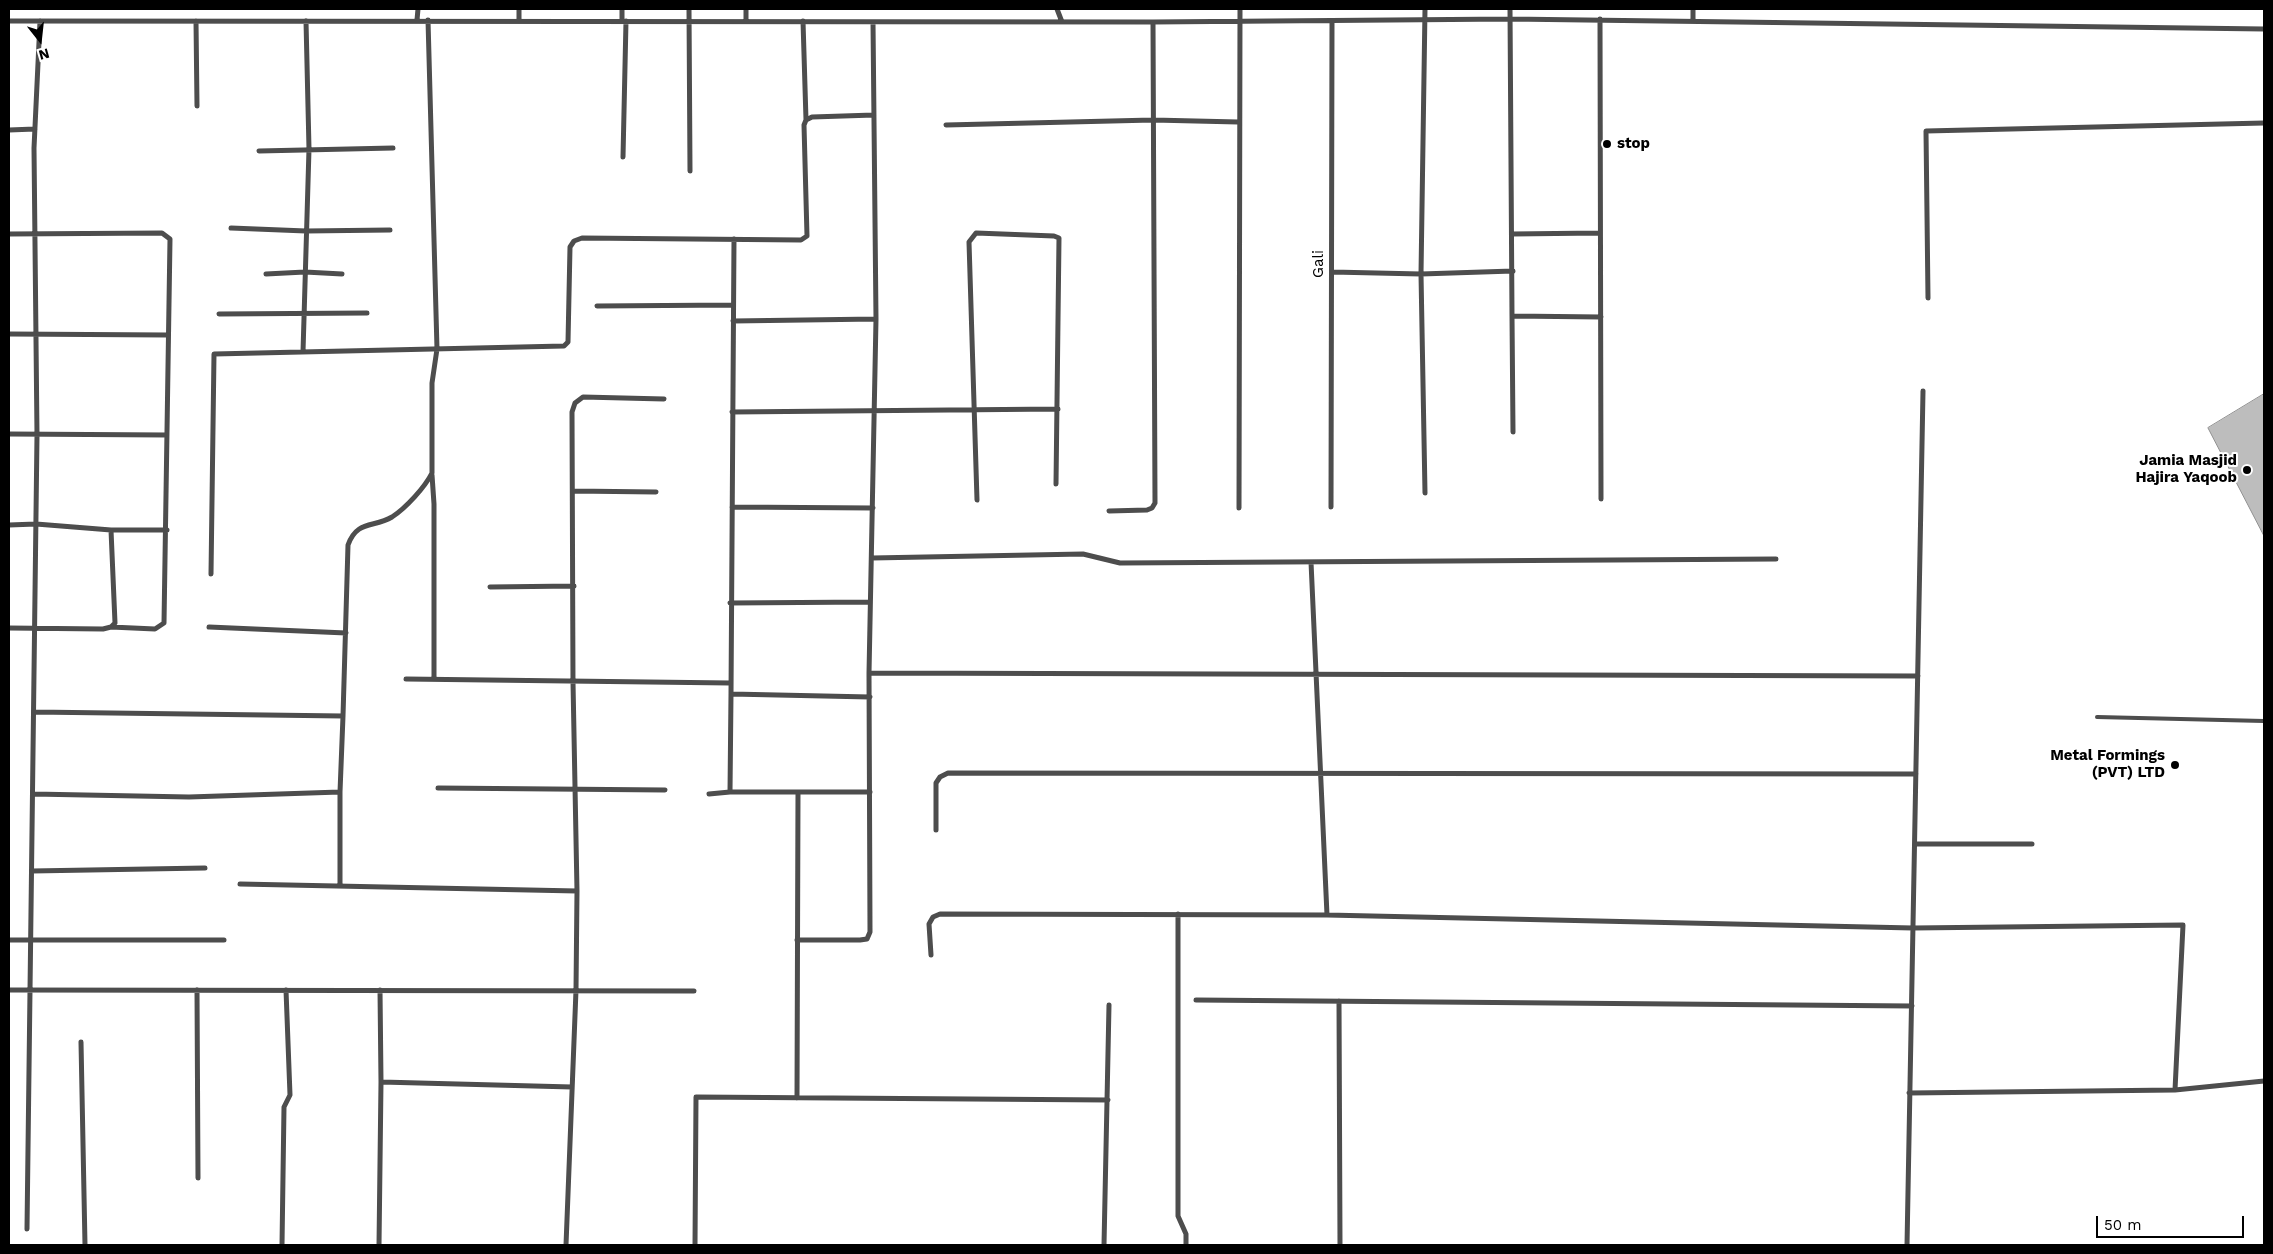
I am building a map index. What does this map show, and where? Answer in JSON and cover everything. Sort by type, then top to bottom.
[{"type":"street","points":[[417,20],[418,9]]},
{"type":"street","points":[[519,9],[519,20]]},
{"type":"street","points":[[622,9],[624,21],[623,157]]},
{"type":"street","points":[[690,9],[690,171]]},
{"type":"street","points":[[746,9],[746,21]]},
{"type":"street","points":[[1057,9],[1062,22]]},
{"type":"street","points":[[1239,508],[1238,122],[1240,9]]},
{"type":"street","points":[[1425,9],[1421,274],[1425,494]]},
{"type":"street","points":[[1510,9],[1513,432]]},
{"type":"street","points":[[1692,20],[1693,9]]},
{"type":"street","points":[[1600,19],[1599,233],[1602,500]]},
{"type":"street","points":[[9,21],[689,20],[1240,22],[1600,19],[2264,29]]},
{"type":"street","points":[[27,1229],[37,435],[35,129],[40,20]]},
{"type":"street","points":[[428,20],[437,349],[432,383],[434,679]]},
{"type":"street","points":[[196,21],[196,106]]},
{"type":"street","points":[[303,352],[309,149],[306,21]]},
{"type":"street","points":[[211,574],[212,358],[218,352],[564,346],[568,342],[570,247],[574,241],[582,238],[801,240],[807,236],[803,21]]},
{"type":"street","name":"Gali","points":[[1331,507],[1332,21]]},
{"type":"street","points":[[797,940],[867,939],[870,932],[869,673],[873,508],[872,410],[876,319],[873,22]]},
{"type":"street","points":[[1109,511],[1147,510],[1152,508],[1155,503],[1153,22]]},
{"type":"street","points":[[806,120],[812,117],[874,116]]},
{"type":"street","points":[[946,126],[1153,120],[1238,122]]},
{"type":"street","points":[[1928,298],[1926,131],[2264,123]]},
{"type":"street","points":[[9,130],[35,129]]},
{"type":"street","points":[[259,151],[393,148]]},
{"type":"street","points":[[231,228],[306,231],[390,230]]},
{"type":"street","points":[[9,234],[162,233],[170,239],[167,336],[167,530],[164,623],[156,629],[111,627],[103,629],[9,628]]},
{"type":"street","points":[[977,500],[969,242],[976,233],[1054,236],[1059,238],[1056,484]]},
{"type":"street","points":[[1512,234],[1599,233]]},
{"type":"street","points":[[730,792],[734,239]]},
{"type":"street","points":[[1332,272],[1421,274],[1513,271]]},
{"type":"street","points":[[266,274],[305,272],[342,274]]},
{"type":"street","points":[[596,306],[733,305]]},
{"type":"street","points":[[219,314],[367,313]]},
{"type":"street","points":[[1512,316],[1601,317]]},
{"type":"street","points":[[733,321],[876,319]]},
{"type":"street","points":[[9,334],[167,336]]},
{"type":"street","points":[[1907,1245],[1923,391]]},
{"type":"street","points":[[566,1245],[576,990],[577,891],[577,789],[573,682],[572,412],[575,403],[583,397],[664,399]]},
{"type":"street","points":[[732,412],[1058,409]]},
{"type":"street","points":[[9,434],[167,435]]},
{"type":"street","points":[[340,886],[340,792],[348,545],[352,533],[358,528],[392,517],[425,486],[432,473]]},
{"type":"street","points":[[573,491],[656,492]]},
{"type":"street","points":[[732,507],[873,508]]},
{"type":"street","points":[[9,525],[36,524],[111,530],[167,530]]},
{"type":"street","points":[[111,530],[115,623],[111,627]]},
{"type":"street","points":[[872,558],[1083,554],[1120,563],[1776,559]]},
{"type":"street","points":[[1311,562],[1327,915]]},
{"type":"street","points":[[490,586],[574,586]]},
{"type":"street","points":[[730,603],[870,602]]},
{"type":"street","points":[[209,627],[346,633]]},
{"type":"street","points":[[869,673],[1918,676]]},
{"type":"street","points":[[406,679],[730,683]]},
{"type":"street","points":[[731,694],[870,698]]},
{"type":"street","points":[[34,712],[343,716]]},
{"type":"street","points":[[936,830],[936,783],[940,777],[948,773],[1916,774]]},
{"type":"street","points":[[438,788],[665,790]]},
{"type":"street","points":[[33,794],[189,797],[340,792]]},
{"type":"street","points":[[709,794],[730,792],[870,792]]},
{"type":"street","points":[[797,1098],[798,792]]},
{"type":"street","points":[[1915,844],[2032,844]]},
{"type":"street","points":[[32,870],[205,868]]},
{"type":"street","points":[[240,884],[577,891]]},
{"type":"street","points":[[930,955],[929,924],[932,917],[940,914],[1327,915],[1913,928],[2183,925],[2175,1090]]},
{"type":"street","points":[[1178,914],[1178,1216],[1186,1234],[1186,1245]]},
{"type":"street","points":[[9,940],[224,940]]},
{"type":"street","points":[[9,990],[694,990]]},
{"type":"street","points":[[197,990],[198,1178]]},
{"type":"street","points":[[282,1245],[284,1107],[290,1095],[286,990]]},
{"type":"street","points":[[378,1245],[381,1082],[380,990]]},
{"type":"street","points":[[1196,1000],[1912,1006]]},
{"type":"street","points":[[1339,1001],[1340,1245]]},
{"type":"street","points":[[1104,1245],[1109,1005]]},
{"type":"street","points":[[81,1042],[85,1245]]},
{"type":"street","points":[[1909,1093],[2175,1090],[2264,1081]]},
{"type":"street","points":[[381,1082],[572,1087]]},
{"type":"street","points":[[695,1245],[696,1097],[1108,1100]]},
{"type":"lane","points":[[2098,717],[2264,721]]},
{"type":"building","name":"Jamia Masjid Hajira Yaqoob","points":[[2264,394],[2264,536],[2208,428]]},
{"type":"place","name":"stop","points":[[1607,144]]},
{"type":"place","name":"Jamia Masjid Hajira Yaqoob","points":[[2247,470]]},
{"type":"place","name":"Metal Formings (PVT) LTD","points":[[2175,765]]}]
